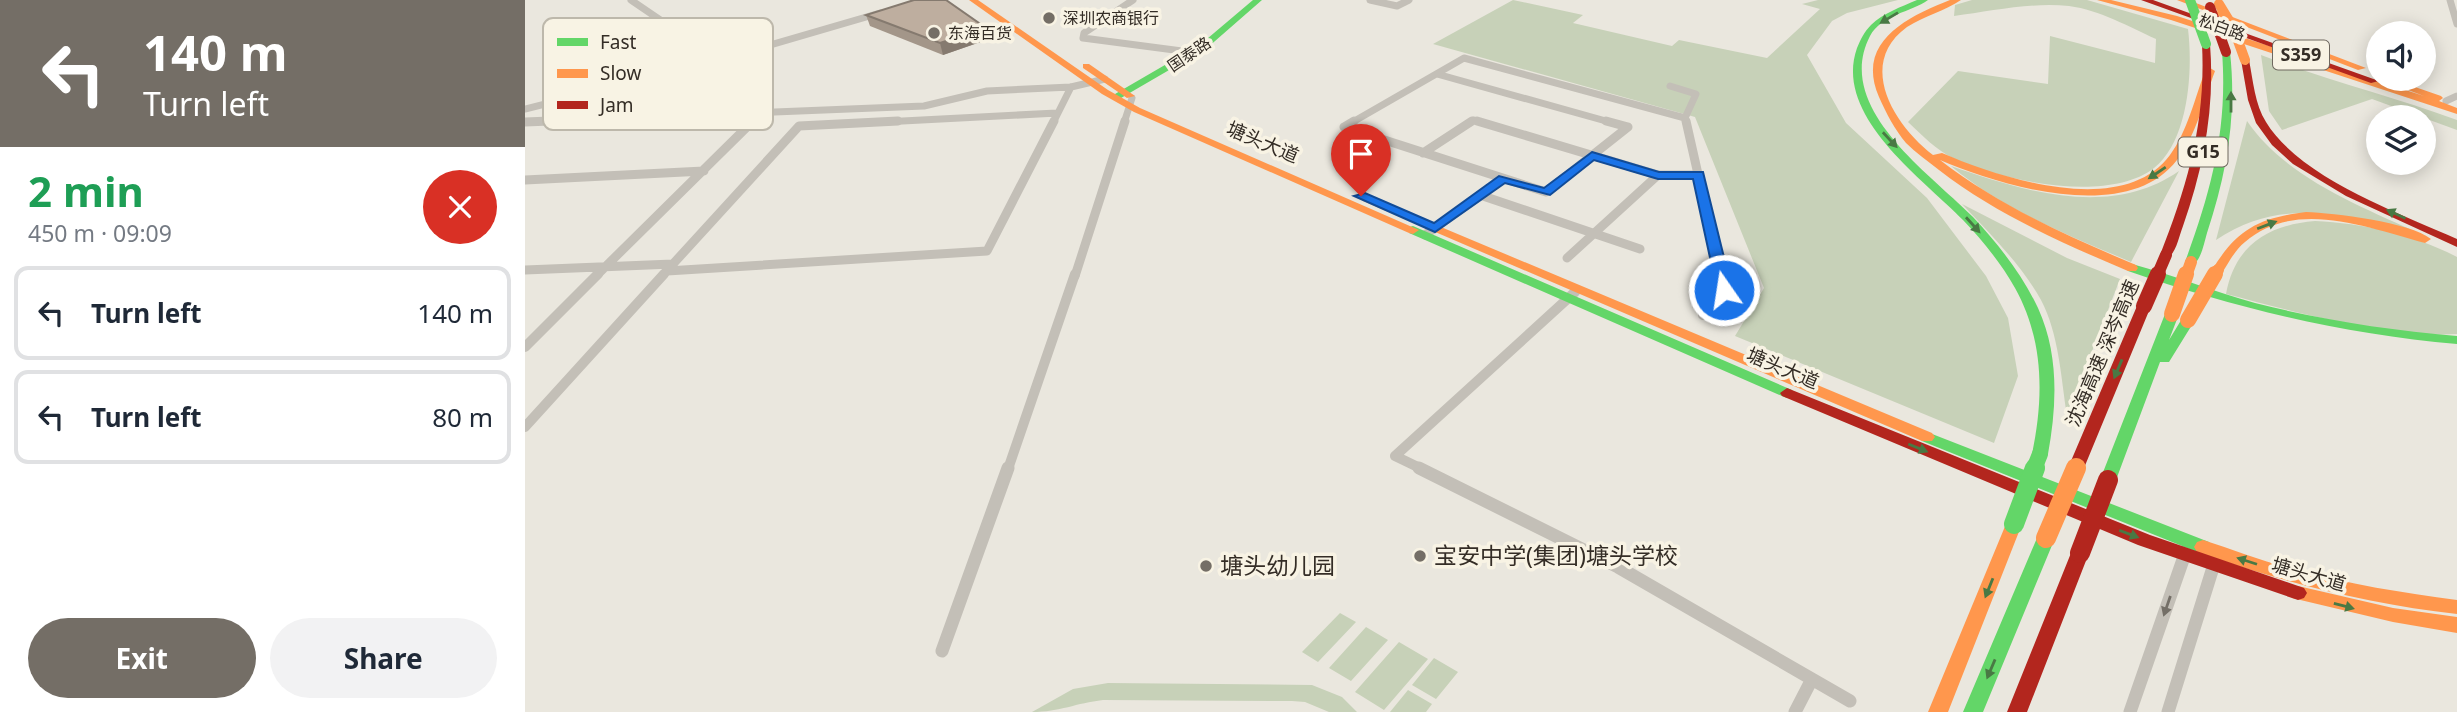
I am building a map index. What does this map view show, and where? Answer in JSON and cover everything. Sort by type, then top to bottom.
[{"type":"main road","name":"塘头大道","points":[[974,0],[1115,92],[1574,293],[2216,559],[2352,608],[2457,625]]},
{"type":"main road","name":"塘头大道","points":[[988,0],[1115,92]]},
{"type":"main road","name":"国泰路","points":[[1115,92],[1182,51],[1246,0]]},
{"type":"main road","name":"国泰路","points":[[1115,92],[1203,46],[1258,0]]},
{"type":"main road","points":[[1926,0],[1874,28],[1864,40],[1856,62],[1858,89],[1868,111],[2008,266],[2031,305],[2048,365],[2047,419],[2040,454],[1938,712]]},
{"type":"main road","points":[[2101,0],[2174,18],[2452,103]]},
{"type":"main road","name":"松白路","points":[[2145,0],[2452,103]]},
{"type":"main road","name":"松白路","points":[[2160,0],[2366,72]]},
{"type":"main road","points":[[2181,0],[2366,71]]},
{"type":"main road","name":"沈海高速 深岑高速","points":[[1973,712],[2144,306],[2200,164],[2209,125],[2210,71],[2206,44],[2190,0]]},
{"type":"main road","points":[[2214,1],[2233,27],[2262,123],[2290,154],[2341,187],[2457,243]]},
{"type":"main road","name":"G15","points":[[2017,712],[2214,202],[2228,146],[2231,100],[2226,52],[2214,1]]},
{"type":"main road","points":[[1950,2],[1910,21],[1880,50],[1874,69],[1876,85],[1895,120],[1917,149],[1982,196],[2053,234],[2122,263],[2224,298],[2313,321],[2403,337],[2457,340]]},
{"type":"main road","points":[[1895,120],[1934,153],[1984,174],[2063,189],[2122,187],[2154,177],[2173,160],[2210,71]]},
{"type":"main road","points":[[2419,91],[2452,103]]},
{"type":"main road","points":[[1908,158],[2017,225],[2081,255],[2160,286],[2226,307],[2323,332],[2417,348],[2457,351]]},
{"type":"main road","points":[[2138,402],[2218,270],[2244,236],[2273,222],[2310,217],[2382,226],[2457,253]]},
{"type":"main road","name":"塘头大道","points":[[2216,559],[2346,590],[2457,607]]},
{"type":"street","points":[[631,0],[657,18]]},
{"type":"street","points":[[1133,0],[1084,33],[1083,38],[1182,51]]},
{"type":"street","points":[[1370,0],[1397,6],[1409,0]]},
{"type":"street","points":[[2450,0],[2457,24]]},
{"type":"street","points":[[773,44],[885,11]]},
{"type":"street","points":[[1437,74],[1628,127],[1546,192],[1344,127],[1464,58],[1685,118]]},
{"type":"street","points":[[1670,86],[1696,94],[1685,118],[1724,290],[1703,315]]},
{"type":"street","points":[[525,270],[607,266],[670,268],[987,251],[1070,87]]},
{"type":"street","points":[[773,112],[924,106],[987,90],[1070,87],[1115,92],[1052,347],[942,651]]},
{"type":"street","points":[[525,109],[543,104]]},
{"type":"street","points":[[525,427],[799,126],[1057,113]]},
{"type":"street","points":[[1423,153],[1474,120],[1658,176],[1698,175]]},
{"type":"street","points":[[525,122],[543,121]]},
{"type":"street","points":[[525,347],[744,130]]},
{"type":"street","points":[[525,180],[704,171]]},
{"type":"street","points":[[1567,258],[1658,176]]},
{"type":"street","points":[[1430,232],[1503,179]]},
{"type":"street","points":[[1480,195],[1640,249]]},
{"type":"street","points":[[1574,293],[1395,456],[1618,567],[1850,701]]},
{"type":"street","points":[[2130,712],[2187,548]]},
{"type":"street","points":[[2168,712],[2216,559]]},
{"type":"street","points":[[1795,712],[1812,679]]},
{"type":"green space","points":[[1513,0],[1583,15],[1573,23],[1672,46],[1679,40],[1767,58],[1820,9],[1802,4],[1818,0],[1898,0],[1847,13],[1832,21],[1807,55],[1846,123],[1927,198],[1986,276],[2008,318],[2018,376],[1994,443],[1735,336],[1764,288],[1695,117],[1433,44]]},
{"type":"green space","points":[[1972,0],[2087,0],[2188,29],[2190,64],[2186,103],[2175,140],[2166,156],[2154,168],[2134,179],[2110,185],[2083,187],[2026,181],[1998,174],[1953,158],[1935,147],[1908,122],[1958,71],[2048,84],[2050,36],[2155,63],[2156,39],[2092,11],[2069,6],[2041,5],[1954,16],[1955,5]]},
{"type":"green space","points":[[2261,55],[2414,105],[2388,105],[2372,99],[2282,130],[2269,111]]},
{"type":"green space","points":[[2436,113],[2457,120],[2457,130],[2436,122]]},
{"type":"green space","points":[[2247,121],[2282,159],[2303,174],[2349,201],[2421,234],[2341,216],[2291,213],[2267,217],[2242,226],[2216,240]]},
{"type":"green space","points":[[1951,166],[2037,191],[2096,197],[2124,194],[2152,186],[2179,171],[2131,262],[2015,209]]},
{"type":"green space","points":[[1962,204],[2067,258],[2120,279],[2067,416],[2056,342],[2041,300],[2015,262]]},
{"type":"green space","points":[[2315,221],[2352,224],[2388,232],[2424,242],[2457,257],[2457,334],[2370,328],[2226,294],[2237,262],[2256,241],[2283,227]]},
{"type":"green space","points":[[1340,613],[1356,622],[1318,662],[1302,652]]},
{"type":"green space","points":[[1366,627],[1388,640],[1351,681],[1329,668]]},
{"type":"green space","points":[[1399,642],[1428,659],[1384,710],[1355,692]]},
{"type":"green space","points":[[1434,658],[1458,672],[1436,699],[1412,685]]},
{"type":"green space","points":[[1108,683],[1312,685],[1342,697],[1357,712],[1329,712],[1305,702],[1292,701],[1103,700],[1051,711],[1032,712],[1073,689]]},
{"type":"green space","points":[[1408,690],[1432,704],[1426,712],[1390,712]]},
{"type":"building","name":"东海百货","points":[[914,0],[946,0],[986,28],[940,43],[866,15]]},
{"type":"traffic: fast","points":[[1118,96],[1204,46],[1258,0]]},
{"type":"traffic: fast","points":[[1924,0],[1892,14],[1871,29],[1857,62],[1859,87],[1869,112],[1886,137],[1981,234],[2003,261],[2032,309],[2044,349],[2047,370],[2047,411],[2040,454]]},
{"type":"traffic: fast","points":[[2190,0],[2206,44]]},
{"type":"traffic: fast","points":[[2191,262],[2209,211],[2227,133],[2229,80],[2226,52]]},
{"type":"traffic: fast","points":[[1413,230],[1787,393]]},
{"type":"traffic: fast","points":[[2132,268],[2211,294],[2292,316],[2374,331],[2457,340]]},
{"type":"traffic: fast","points":[[2108,480],[2172,314]]},
{"type":"traffic: fast","points":[[2164,359],[2188,320]]},
{"type":"traffic: fast","points":[[1927,437],[2203,547]]},
{"type":"traffic: fast","points":[[2014,524],[2040,454]]},
{"type":"traffic: fast","points":[[1973,712],[2046,538]]},
{"type":"traffic: slow","points":[[973,0],[1105,92],[1137,110],[1413,230]]},
{"type":"traffic: slow","points":[[1957,0],[1904,26],[1890,38],[1881,51],[1877,67],[1879,86],[1902,131],[1921,151],[1981,195],[2055,234],[2132,268]]},
{"type":"traffic: slow","points":[[2101,0],[2174,18],[2441,105]]},
{"type":"traffic: slow","points":[[2181,0],[2361,68]]},
{"type":"traffic: slow","points":[[2219,4],[2233,27],[2245,60]]},
{"type":"traffic: slow","points":[[1086,66],[1130,96]]},
{"type":"traffic: slow","points":[[1938,155],[1992,176],[2024,184],[2092,192],[2123,188],[2151,178],[2172,160],[2187,131],[2210,71]]},
{"type":"traffic: slow","points":[[2418,91],[2438,98]]},
{"type":"traffic: slow","points":[[2425,99],[2457,111]]},
{"type":"traffic: slow","points":[[1367,199],[1927,437]]},
{"type":"traffic: slow","points":[[2218,270],[2241,239],[2261,226],[2283,218],[2331,216],[2381,226],[2425,239]]},
{"type":"traffic: slow","points":[[2172,314],[2191,262]]},
{"type":"traffic: slow","points":[[2188,320],[2218,270]]},
{"type":"traffic: slow","points":[[2046,538],[2076,468]]},
{"type":"traffic: slow","points":[[1938,712],[2014,524]]},
{"type":"traffic: slow","points":[[2203,547],[2328,585],[2457,607]]},
{"type":"traffic: slow","points":[[2298,593],[2393,615],[2457,625]]},
{"type":"traffic: jam","points":[[2145,0],[2366,78]]},
{"type":"traffic: jam","points":[[2210,7],[2226,52]]},
{"type":"traffic: jam","points":[[2166,255],[2193,178],[2204,126],[2208,72],[2206,44]]},
{"type":"traffic: jam","points":[[2245,60],[2258,116],[2276,143],[2297,161],[2350,194],[2457,243]]},
{"type":"traffic: jam","points":[[2144,306],[2166,255]]},
{"type":"traffic: jam","points":[[2076,468],[2144,306]]},
{"type":"traffic: jam","points":[[1787,393],[2144,540],[2298,593]]},
{"type":"traffic: jam","points":[[2080,553],[2108,480]]},
{"type":"traffic: jam","points":[[2017,712],[2080,553]]},
{"type":"place","name":"深圳农商银行","points":[[1049,18]]},
{"type":"place","name":"东海百货","points":[[934,33]]},
{"type":"place","name":"宝安中学(集团)塘头学校","points":[[1420,556]]},
{"type":"place","name":"塘头幼儿园","points":[[1206,566]]},
{"type":"route","points":[[1361,196],[1435,228],[1503,179],[1546,192],[1592,156],[1658,176],[1698,175],[1724,290]]}]
